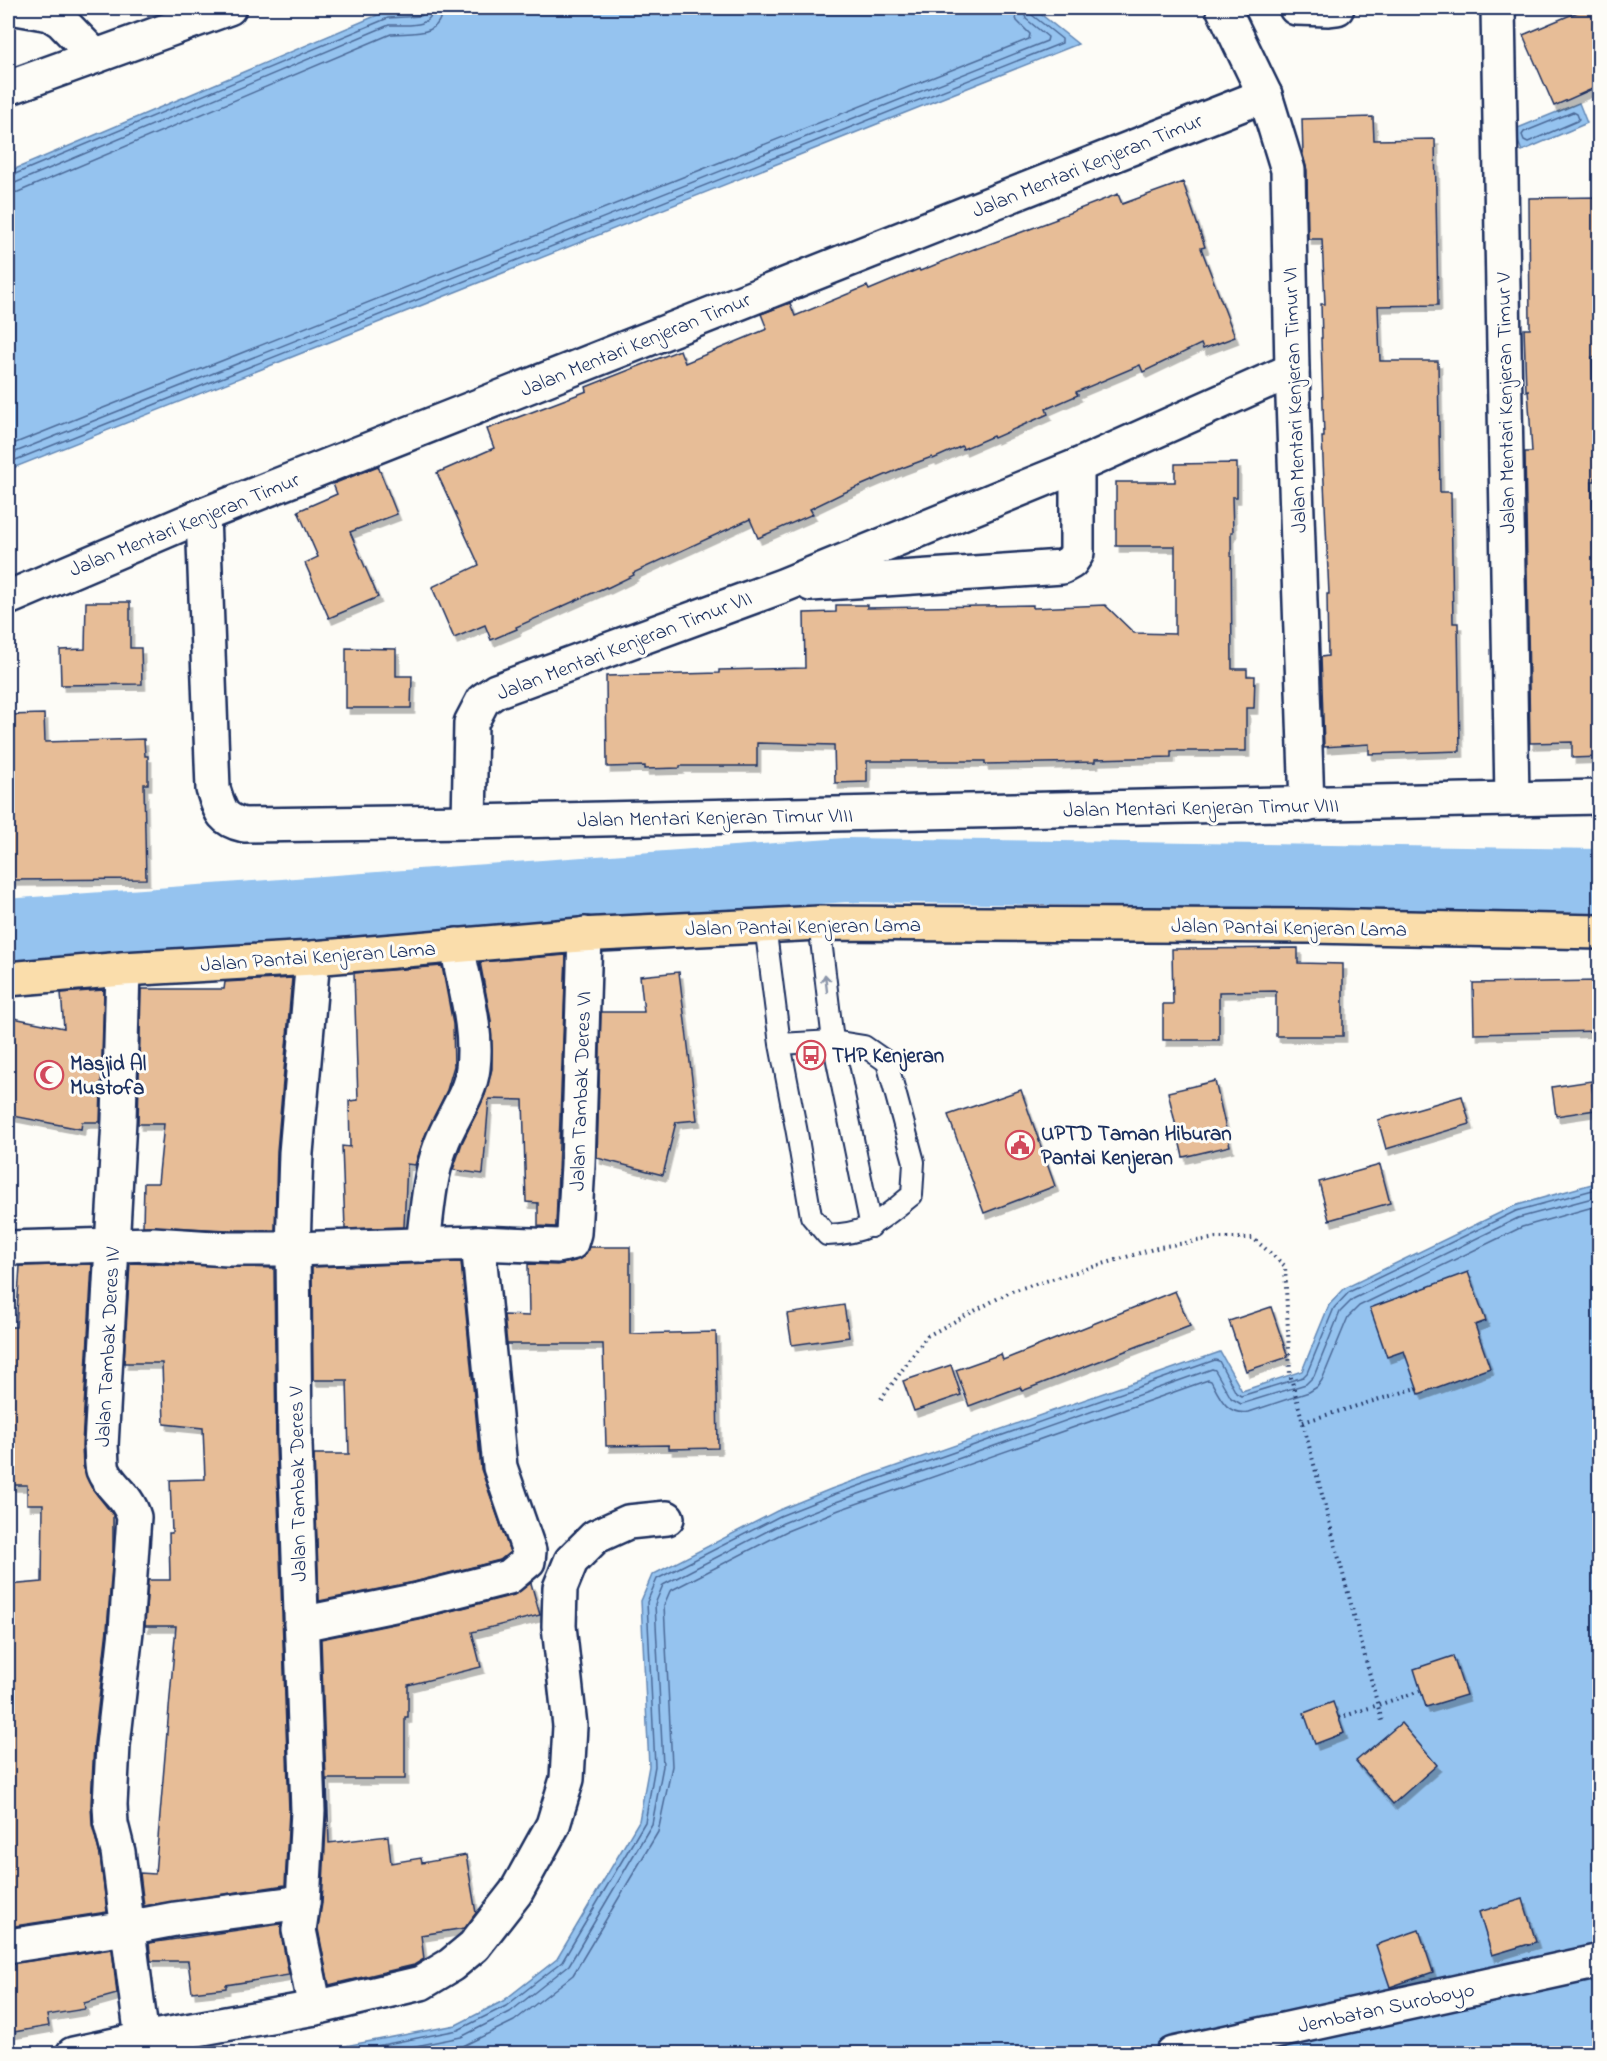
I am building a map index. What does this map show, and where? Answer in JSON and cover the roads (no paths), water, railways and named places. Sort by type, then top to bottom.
[{"type":"main road","name":"Jalan Pantai Kenjeran Lama","points":[[8,979],[123,969],[313,958],[585,934],[819,923],[1310,926],[1599,932]]},
{"type":"street","points":[[16,8],[50,14],[61,21],[95,56]]},
{"type":"street","points":[[8,88],[229,8]]},
{"type":"street","name":"Jalan Mentari Kenjeran Timur VI","points":[[1223,8],[1265,95],[1288,170],[1292,370],[1307,805]]},
{"type":"street","points":[[1296,8],[1337,8]]},
{"type":"street","name":"Jalan Mentari Kenjeran Timur V","points":[[1498,8],[1512,799]]},
{"type":"street","name":"Jalan Mentari Kenjeran Timur","points":[[8,598],[203,515],[1265,95]]},
{"type":"street","name":"Jalan Mentari Kenjeran Timur VII","points":[[469,822],[471,723],[483,700],[496,691],[782,586],[1077,466],[1292,370]]},
{"type":"street","name":"Jalan Mentari Kenjeran Timur VII","points":[[782,586],[1062,567],[1071,562],[1077,554],[1077,466]]},
{"type":"street","name":"Jalan Mentari Kenjeran Timur VIII","points":[[203,515],[213,789],[225,817],[231,822],[244,825],[1307,805],[1599,797]]},
{"type":"street","name":"Jalan Tambak Deres VI","points":[[478,1243],[567,1245],[571,1243],[574,1233],[577,1176],[585,934]]},
{"type":"street","points":[[423,1245],[435,1162],[473,1071],[474,1034],[458,945]]},
{"type":"street","name":"Jalan Tambak Deres V","points":[[313,958],[296,1153],[293,1249],[296,1444],[308,1811],[303,1902],[299,1930],[315,2008]]},
{"type":"street","name":"Jalan Tambak Deres IV","points":[[123,969],[118,1120],[102,1411],[103,1468],[111,1482],[131,1506],[134,1517],[126,1631],[113,1745],[110,1804],[142,2039]]},
{"type":"street","points":[[8,1248],[153,1244],[241,1249],[293,1249],[478,1243],[500,1467],[529,1551],[528,1561],[509,1577],[418,1600],[301,1624]]},
{"type":"street","points":[[73,2054],[142,2039],[315,2008],[422,1983],[452,1965],[474,1946],[516,1892],[552,1825],[567,1779],[570,1726],[559,1626],[560,1588],[571,1561],[595,1537],[628,1522],[667,1518]]},
{"type":"street","points":[[8,1946],[175,1919],[303,1902]]},
{"type":"street","name":"Jembatan Suroboyo","points":[[1173,2054],[1599,1961]]},
{"type":"lane","points":[[819,923],[833,1041],[871,1227]]},
{"type":"lane","points":[[765,925],[780,1044],[811,1216],[826,1235],[846,1235],[871,1227],[912,1195],[914,1162],[887,1062],[864,1046],[833,1041],[780,1044]]},
{"type":"water","points":[[526,8],[1033,8],[1078,44],[8,470],[8,172],[387,11]]},
{"type":"water","points":[[1579,103],[1587,123],[1522,151],[1513,130]]},
{"type":"water","points":[[1599,1182],[1599,2053],[303,2054],[456,2025],[503,2001],[557,1959],[639,1821],[649,1766],[641,1601],[652,1575],[777,1511],[831,1489],[1220,1352],[1242,1391],[1302,1371],[1329,1305],[1345,1288],[1514,1206]]},
{"type":"waterway","points":[[8,931],[846,870],[1600,881]]},
{"type":"place","name":"THP Kenjeran","points":[[811,1055]]},
{"type":"place","name":"Masjid Al Mustofa","points":[[49,1075]]},
{"type":"place","name":"UPTD Taman Hiburan Pantai Kenjeran","points":[[1020,1145]]}]
